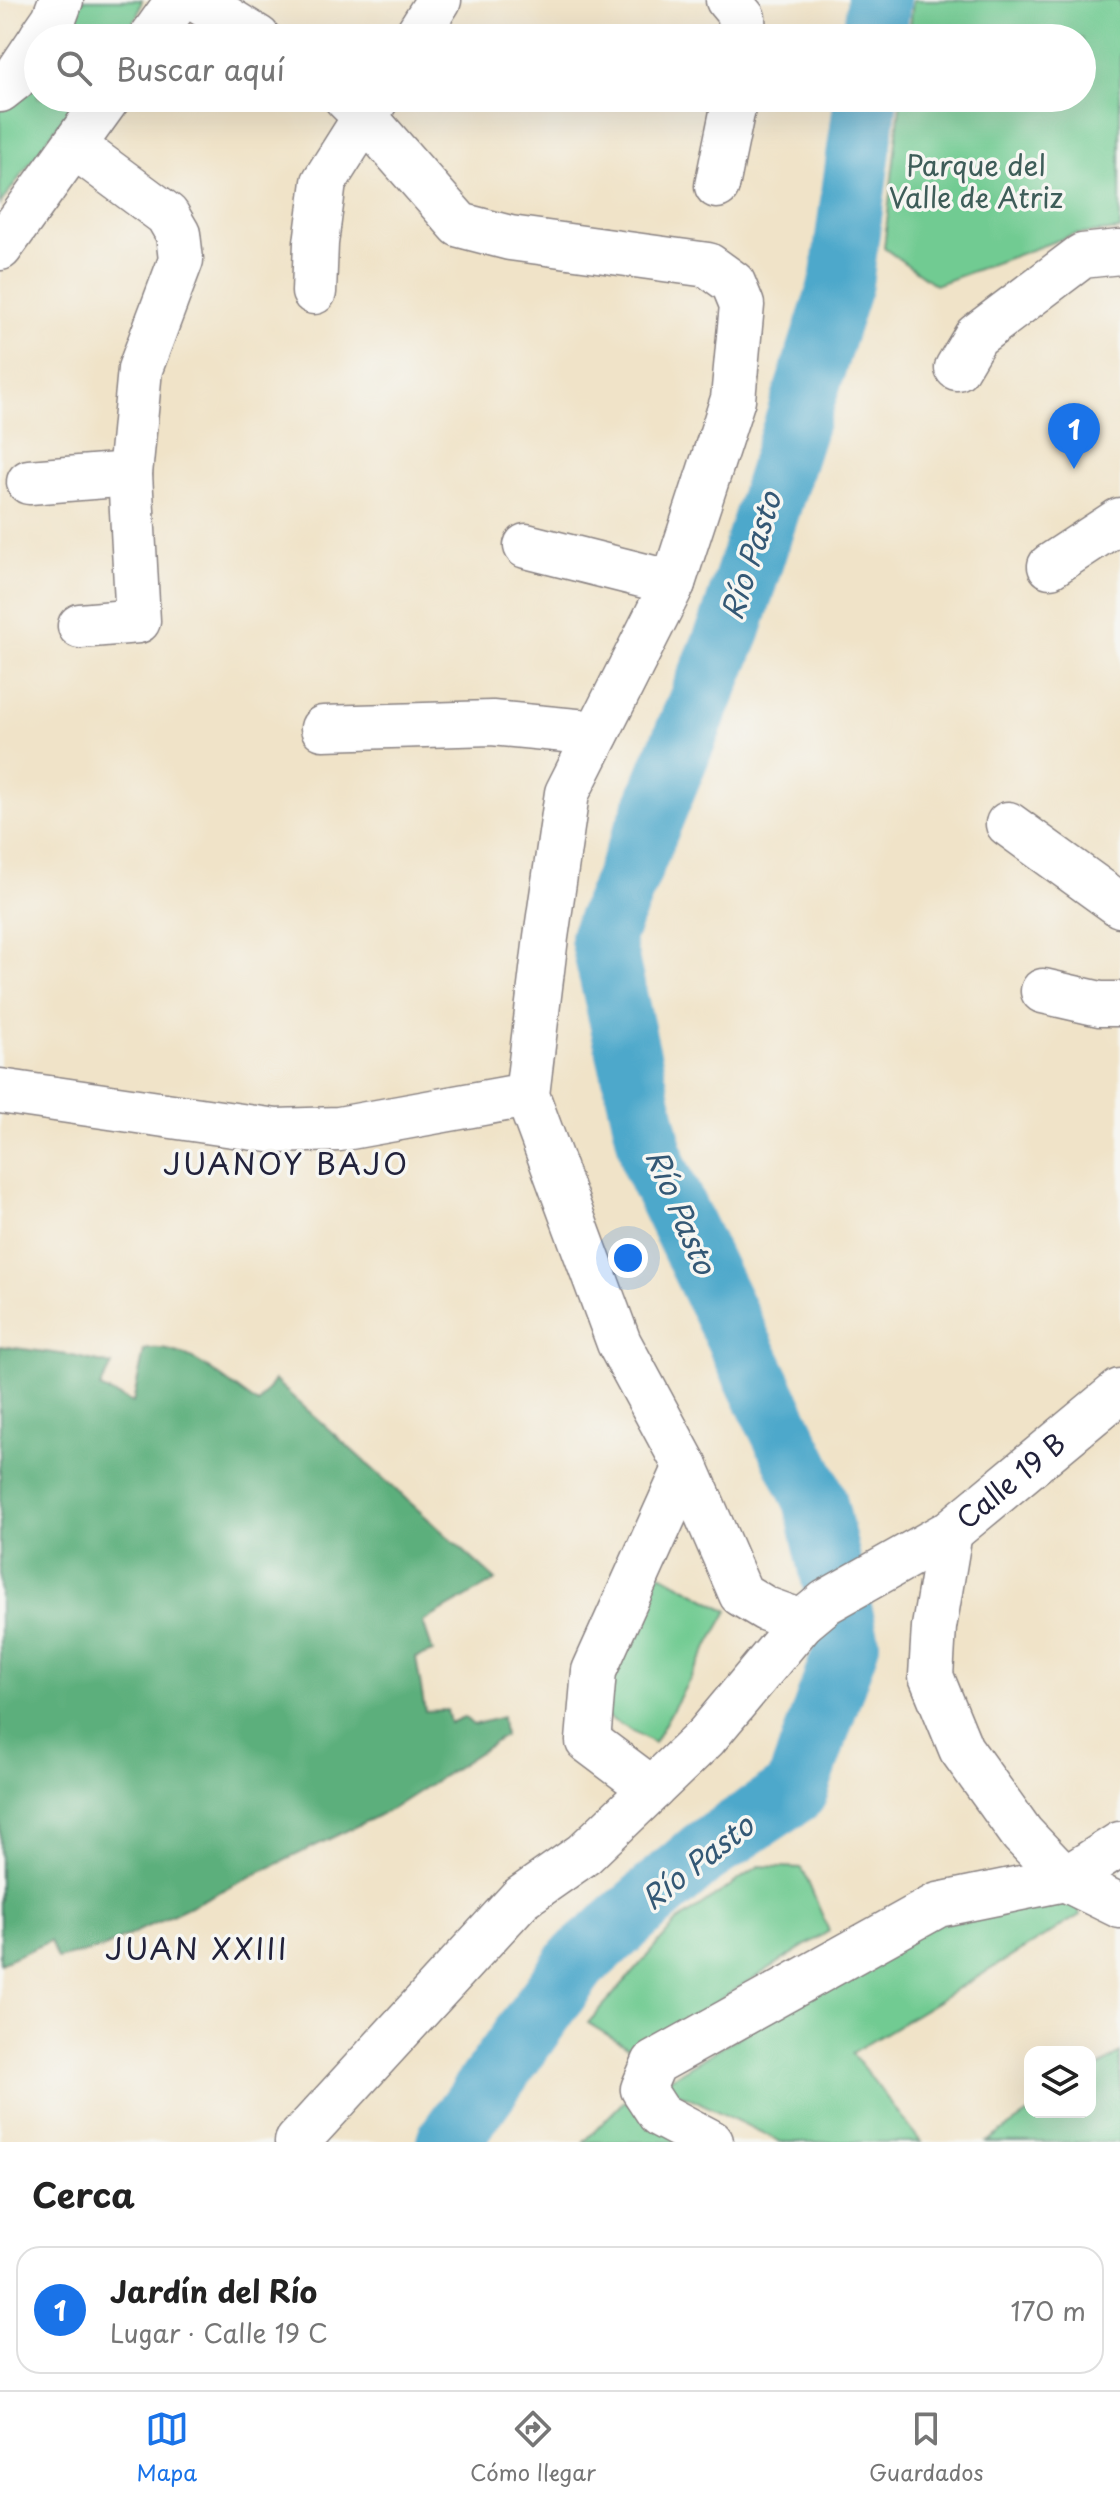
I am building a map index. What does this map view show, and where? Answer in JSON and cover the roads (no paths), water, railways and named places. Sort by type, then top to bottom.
[{"type":"street","points":[[51,24],[61,0]]},
{"type":"street","points":[[161,24],[178,0]]},
{"type":"street","points":[[197,0],[236,24]]},
{"type":"street","points":[[424,24],[439,0]]},
{"type":"street","points":[[728,0],[743,18],[743,24]]},
{"type":"street","points":[[0,90],[14,79],[24,64]]},
{"type":"street","points":[[0,248],[98,112]]},
{"type":"street","points":[[314,292],[316,243],[324,182],[359,112]]},
{"type":"street","points":[[369,112],[460,225],[510,238],[708,265],[733,283],[742,305],[733,399],[673,583],[567,793],[527,1095],[619,1343],[686,1467],[741,1594],[766,1609],[814,1612]]},
{"type":"street","points":[[717,186],[732,112]]},
{"type":"street","points":[[74,146],[167,215],[178,234],[181,260],[140,369],[130,474],[138,621],[80,626]]},
{"type":"street","points":[[957,368],[976,336],[1082,256],[1120,252]]},
{"type":"street","points":[[29,482],[130,474]]},
{"type":"street","points":[[1050,566],[1120,520]]},
{"type":"street","points":[[526,546],[673,583]]},
{"type":"street","points":[[323,728],[492,723],[597,733]]},
{"type":"street","points":[[1008,824],[1120,905]]},
{"type":"street","points":[[1043,991],[1100,1004],[1120,1004]]},
{"type":"street","points":[[0,1091],[276,1131],[339,1129],[527,1095]]},
{"type":"street","name":"Calle 19 B","points":[[814,1612],[950,1532],[1120,1391]]},
{"type":"street","points":[[652,1789],[588,1741],[594,1671],[686,1467]]},
{"type":"street","points":[[950,1532],[934,1627],[931,1676],[961,1749],[1022,1834],[1065,1879],[1120,1906]]},
{"type":"street","points":[[297,2142],[521,1898],[584,1854],[706,1737],[814,1612]]},
{"type":"street","points":[[711,2142],[660,2115],[643,2089],[654,2063],[938,1905],[1065,1879],[1120,1844]]},
{"type":"waterway","name":"Río Pasto","points":[[876,24],[879,0]]},
{"type":"waterway","name":"Río Pasto","points":[[448,2142],[577,1962],[703,1853],[796,1791],[848,1643],[815,1500],[654,1165],[602,938],[730,628],[841,283],[864,112]]},
{"type":"place","name":"Jardín del Río","points":[[1074,469]]},
{"type":"district","name":"JUANOY BAJO","points":[[286,1165]]},
{"type":"district","name":"JUAN XXIII","points":[[197,1950]]},
{"type":"park label","name":"Parque del Valle de Atriz","points":[[976,182]]}]
